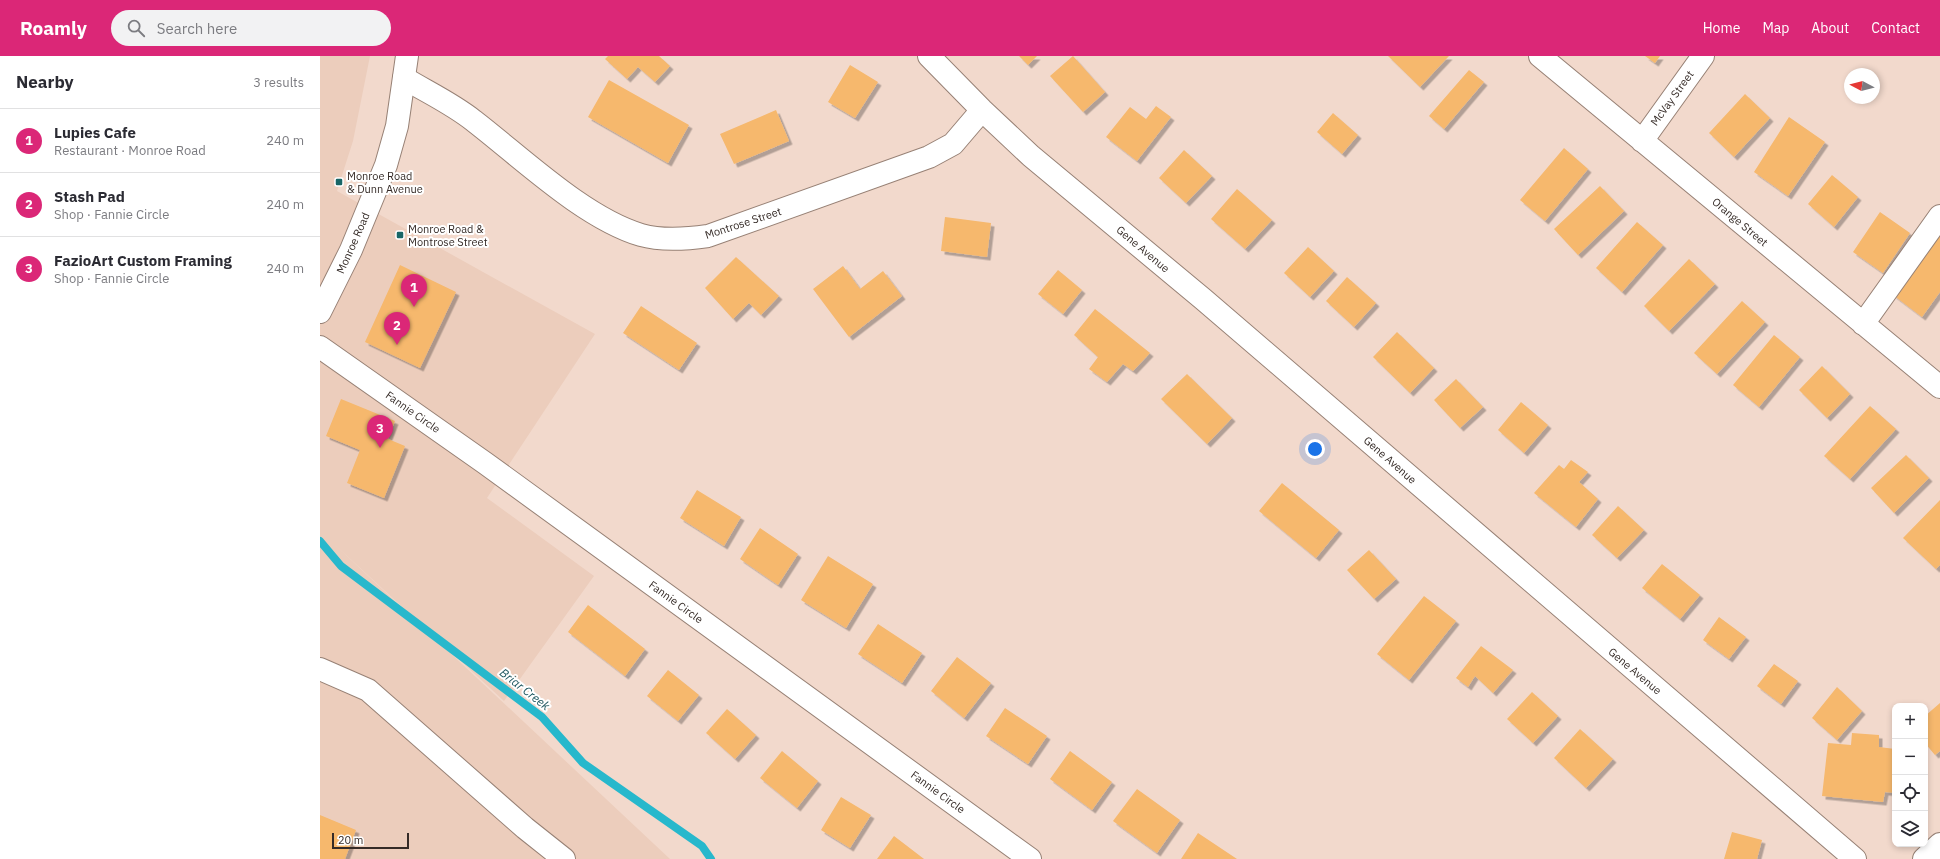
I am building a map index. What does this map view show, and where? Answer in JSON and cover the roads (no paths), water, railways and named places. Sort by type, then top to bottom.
[{"type":"street","name":"Monroe Road","points":[[320,312],[351,250],[386,165],[397,126],[407,56]]},
{"type":"street","name":"Gene Avenue","points":[[929,56],[982,110],[1031,156],[1209,304],[1855,859]]},
{"type":"street","name":"Orange Street","points":[[1540,56],[1940,387]]},
{"type":"street","name":"McVay Street","points":[[1642,141],[1703,56]]},
{"type":"street","name":"Montrose Street","points":[[404,78],[472,119],[564,192],[611,224],[642,235],[659,238],[692,238],[708,236],[929,158],[953,144],[982,110]]},
{"type":"street","points":[[1863,324],[1940,216]]},
{"type":"street","name":"Fannie Circle","points":[[320,346],[482,461],[1030,859]]},
{"type":"street","points":[[320,669],[368,690],[525,828],[564,859]]},
{"type":"street","points":[[1924,859],[1940,844]]},
{"type":"waterway","name":"Briar Creek","points":[[320,541],[341,566],[542,717],[583,763],[702,846],[711,859]]},
{"type":"place","name":"Monroe Road & Dunn Avenue","points":[[339,182]]},
{"type":"place","name":"Monroe Road & Montrose Street","points":[[400,235]]},
{"type":"place","name":"Lupies Cafe","points":[[414,307]]},
{"type":"place","name":"Stash Pad","points":[[397,345]]},
{"type":"place","name":"FazioArt Custom Framing","points":[[380,448]]}]
